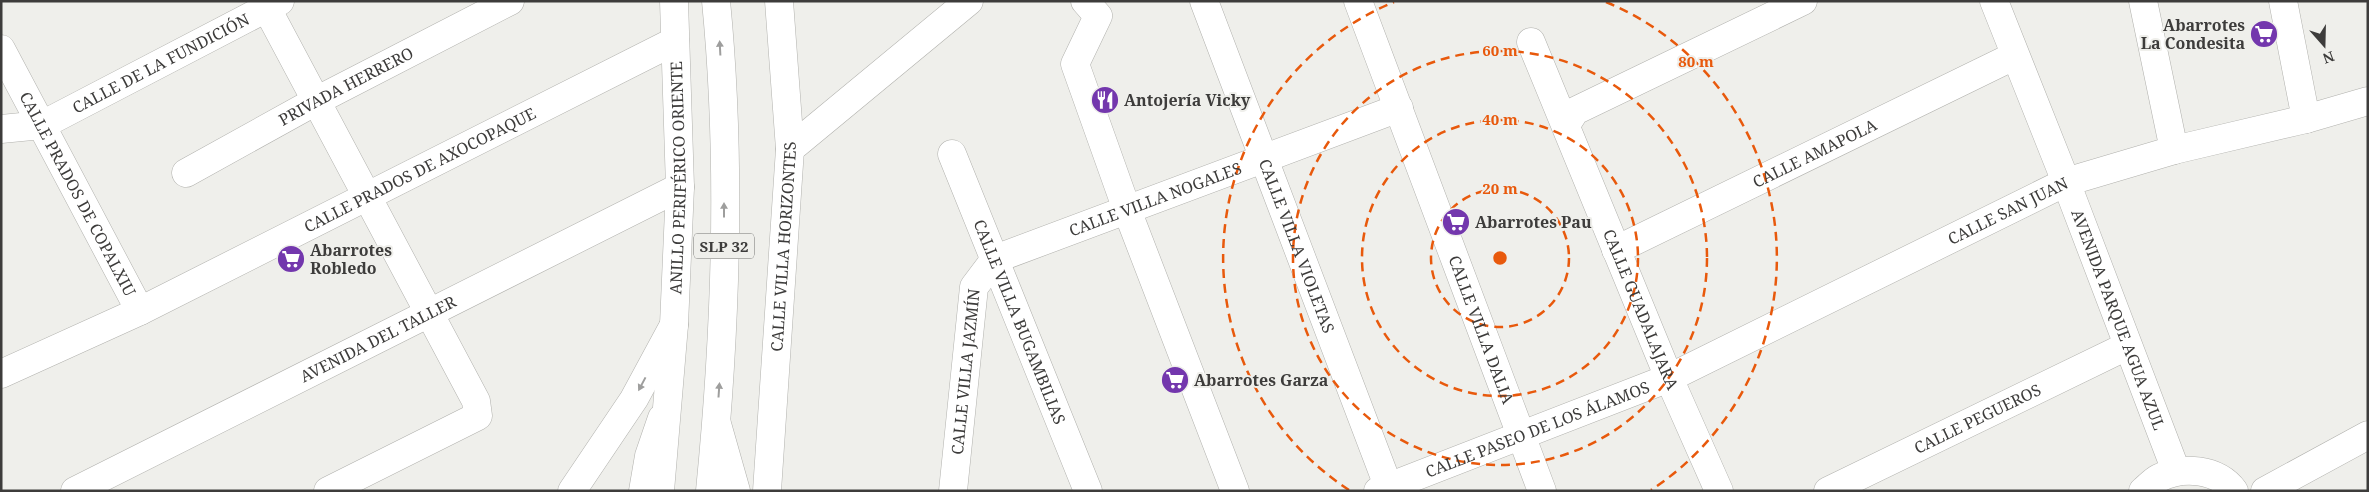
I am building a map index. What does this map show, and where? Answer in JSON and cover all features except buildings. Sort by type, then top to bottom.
[{"type":"main road","name":"PRIVADA HERRERO","points":[[186,173],[316,101],[510,1]]},
{"type":"main road","name":"ANILLO PERIFÉRICO ORIENTE","points":[[660,491],[674,325],[680,187],[674,1]]},
{"type":"main road","name":"SLP 32","points":[[710,491],[717,424],[724,320],[724,189],[720,45],[716,1]]},
{"type":"main road","name":"CALLE VILLA HORIZONTES","points":[[767,491],[790,149],[779,1]]},
{"type":"main road","points":[[790,149],[969,1]]},
{"type":"main road","points":[[1085,1],[1098,16],[1075,64],[1127,210],[1235,491]]},
{"type":"main road","name":"CALLE VILLA VIOLETAS","points":[[1204,1],[1386,489]]},
{"type":"main road","name":"CALLE VILLA DALIA","points":[[1358,1],[1542,491]]},
{"type":"main road","points":[[1566,125],[1575,111],[1803,1]]},
{"type":"main road","name":"AVENIDA PARQUE AGUA AZUL","points":[[1994,1],[2014,56],[2066,182],[2176,471]]},
{"type":"main road","points":[[2142,1],[2174,150]]},
{"type":"main road","points":[[2283,1],[2306,119]]},
{"type":"main road","points":[[270,4],[316,101],[476,401],[478,416],[328,491]]},
{"type":"main road","name":"CALLE DE LA FUNDICIÓN","points":[[42,125],[270,4]]},
{"type":"main road","name":"CALLE PRADOS DE AXOCOPAQUE","points":[[3,370],[140,311],[366,195],[675,41]]},
{"type":"main road","name":"CALLE GUADALAJARA","points":[[1531,42],[1669,378],[1719,491]]},
{"type":"main road","name":"CALLE PRADOS DE COPALXIU","points":[[1,49],[140,311]]},
{"type":"main road","name":"CALLE AMAPOLA","points":[[1616,250],[2014,56]]},
{"type":"main road","name":"CALLE SAN JUAN","points":[[1669,378],[2066,182],[2174,150],[2306,119],[2368,101]]},
{"type":"main road","name":"CALLE VILLA NOGALES","points":[[995,258],[1399,108]]},
{"type":"main road","points":[[1,130],[42,125]]},
{"type":"main road","name":"CALLE VILLA BUGAMBILIAS","points":[[952,154],[1088,491]]},
{"type":"main road","name":"AVENIDA DEL TALLER","points":[[75,491],[680,187]]},
{"type":"main road","name":"CALLE VILLA JAZMÍN","points":[[953,491],[974,287],[995,258]]},
{"type":"main road","name":"ANILLO PERIFÉRICO ORIENTE","points":[[572,491],[634,399],[674,325]]},
{"type":"main road","name":"CALLE PEGUEROS","points":[[1828,491],[2127,346]]},
{"type":"main road","name":"CALLE PASEO DE LOS ÁLAMOS","points":[[1386,489],[1669,378]]},
{"type":"main road","name":"ANILLO PERIFÉRICO ORIENTE","points":[[643,491],[649,456],[666,405]]},
{"type":"main road","points":[[717,424],[736,491]]},
{"type":"main road","points":[[2264,491],[2368,435]]},
{"type":"main road","points":[[2144,491],[2158,479],[2176,471],[2196,470],[2214,476],[2234,491]]},
{"type":"place","name":"Abarrotes La Condesita","points":[[2264,34]]},
{"type":"place","name":"Antojería Vicky","points":[[1105,100]]},
{"type":"place","name":"Abarrotes Pau","points":[[1456,222]]},
{"type":"place","name":"Abarrotes Robledo","points":[[291,259]]},
{"type":"place","name":"Abarrotes Garza","points":[[1175,380]]}]
